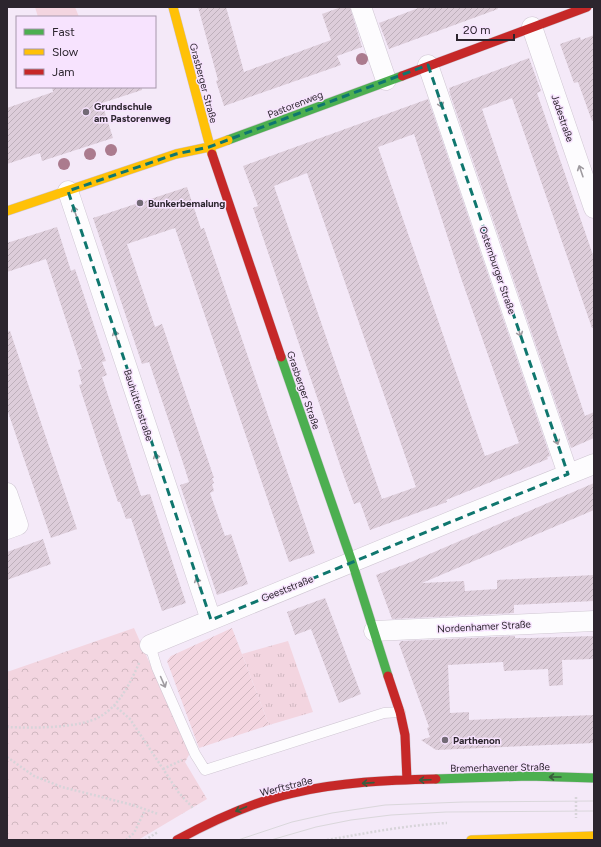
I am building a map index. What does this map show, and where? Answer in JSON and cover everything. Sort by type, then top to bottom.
[{"type":"street","name":"Grasberger Straße","points":[[173,7],[209,147],[352,562],[400,712],[405,735],[407,780]]},
{"type":"street","points":[[361,7],[386,80]]},
{"type":"street","name":"Pastorenweg","points":[[7,211],[176,154],[209,147],[386,80],[587,7]]},
{"type":"street","name":"Jadestraße","points":[[532,27],[594,208]]},
{"type":"street","name":"Osternburger Straße","points":[[428,65],[568,474]]},
{"type":"street","name":"Bauhüttenstraße","points":[[68,191],[211,620]]},
{"type":"street","name":"Geeststraße","points":[[150,645],[594,464]]},
{"type":"street","points":[[7,492],[18,525],[7,529]]},
{"type":"street","name":"Nordenhamer Straße","points":[[374,631],[594,621]]},
{"type":"street","name":"Bremerhavener Straße","points":[[407,780],[576,776],[594,778]]},
{"type":"street","name":"Werftstraße","points":[[177,840],[206,824],[247,807],[292,793],[349,784],[407,780]]},
{"type":"street","points":[[471,840],[594,836]]},
{"type":"lane","points":[[150,645],[157,668],[195,754],[205,770],[384,713],[400,712]]},
{"type":"path","points":[[7,727],[54,727],[84,723],[101,716],[114,705],[129,686],[143,654],[150,645]]},
{"type":"path","points":[[114,705],[130,719],[179,793],[196,812]]},
{"type":"path","points":[[163,769],[195,754]]},
{"type":"path","points":[[7,757],[34,776],[62,787],[133,805],[158,814]]},
{"type":"path","points":[[576,776],[577,836]]},
{"type":"path","points":[[126,840],[134,834],[145,810]]},
{"type":"path","points":[[327,840],[429,824],[447,824]]},
{"type":"highlighted area","points":[[428,65],[568,474],[211,620],[68,191],[176,154],[209,147]]},
{"type":"green space","points":[[35,7],[75,7],[79,16],[38,16]]},
{"type":"green space","points":[[134,628],[190,753],[185,762],[207,799],[138,840],[7,840],[7,672]]},
{"type":"green space","points":[[232,628],[269,725],[199,748],[167,661],[171,656]]},
{"type":"green space","points":[[288,641],[313,712],[269,725],[242,654]]},
{"type":"building","points":[[198,7],[226,7],[244,72],[331,40],[322,14],[341,7],[350,7],[362,47],[337,56],[341,65],[224,106],[216,81],[218,80]]},
{"type":"building","points":[[421,7],[497,7],[498,9],[389,49],[379,23]]},
{"type":"building","points":[[594,35],[594,121],[592,121],[578,82],[574,83],[560,44],[580,37],[581,40]]},
{"type":"building","points":[[529,58],[541,91],[537,93],[594,258],[594,328],[592,328],[512,98],[482,109],[585,416],[594,412],[594,438],[571,448],[449,91],[449,88]]},
{"type":"building","points":[[52,88],[142,88],[142,90],[102,103],[113,138],[42,161],[40,153],[7,164],[7,108],[53,92]]},
{"type":"building","points":[[428,99],[550,456],[547,457],[548,459],[446,500],[447,502],[370,530],[360,502],[354,504],[342,471],[253,208],[258,206],[243,166]],"holes":[[[414,134],[461,278],[519,443],[485,456],[378,147]],[[307,173],[416,487],[382,499],[274,186]]]},
{"type":"building","points":[[187,187],[201,229],[204,228],[315,553],[289,562],[175,228],[127,244],[155,327],[162,324],[214,478],[212,478],[214,483],[212,484],[214,491],[210,493],[225,536],[231,534],[248,584],[217,595],[180,485],[189,482],[184,466],[149,362],[142,364],[93,218]]},
{"type":"building","points":[[57,227],[71,271],[75,269],[106,361],[102,362],[107,375],[102,377],[141,496],[150,494],[186,603],[162,611],[131,518],[126,519],[120,502],[118,502],[103,459],[79,385],[82,384],[78,370],[82,369],[46,259],[7,272],[7,243]]},
{"type":"building","points":[[10,331],[77,529],[51,538],[7,409],[7,332]]},
{"type":"building","points":[[594,483],[594,510],[422,583],[464,581],[465,591],[497,589],[497,580],[594,575],[594,601],[514,605],[514,613],[392,619],[376,575],[411,562]]},
{"type":"building","points":[[43,539],[51,564],[7,580],[7,552]]},
{"type":"building","points":[[325,598],[361,694],[339,703],[311,629],[295,635],[287,612]]},
{"type":"building","points":[[515,636],[515,638],[531,638],[594,636],[594,659],[562,660],[563,685],[549,686],[548,669],[504,671],[503,662],[448,665],[450,713],[469,712],[469,720],[594,715],[594,743],[436,750],[421,740],[430,737],[427,728],[429,727],[399,644],[401,641]]},
{"type":"tram line","points":[[238,840],[292,822],[332,813],[385,805],[463,802],[594,801]]},
{"type":"tram line","points":[[271,840],[316,827],[351,820],[391,815],[446,812],[594,811]]},
{"type":"traffic: fast","points":[[228,140],[402,76]]},
{"type":"traffic: fast","points":[[281,357],[352,562],[388,676]]},
{"type":"traffic: fast","points":[[436,779],[528,776],[594,778]]},
{"type":"traffic: slow","points":[[173,7],[212,154]]},
{"type":"traffic: slow","points":[[7,211],[176,154],[209,147],[228,140]]},
{"type":"traffic: slow","points":[[471,840],[594,836]]},
{"type":"traffic: jam","points":[[402,76],[587,7]]},
{"type":"traffic: jam","points":[[212,154],[281,357]]},
{"type":"traffic: jam","points":[[388,676],[400,712],[405,735],[407,780]]},
{"type":"traffic: jam","points":[[177,840],[234,812],[263,801],[293,793],[346,784],[436,779]]},
{"type":"place","name":"Grundschule am Pastorenweg","points":[[86,112]]},
{"type":"place","name":"Bunkerbemalung","points":[[140,203]]},
{"type":"place","name":"Parthenon","points":[[445,740]]}]
